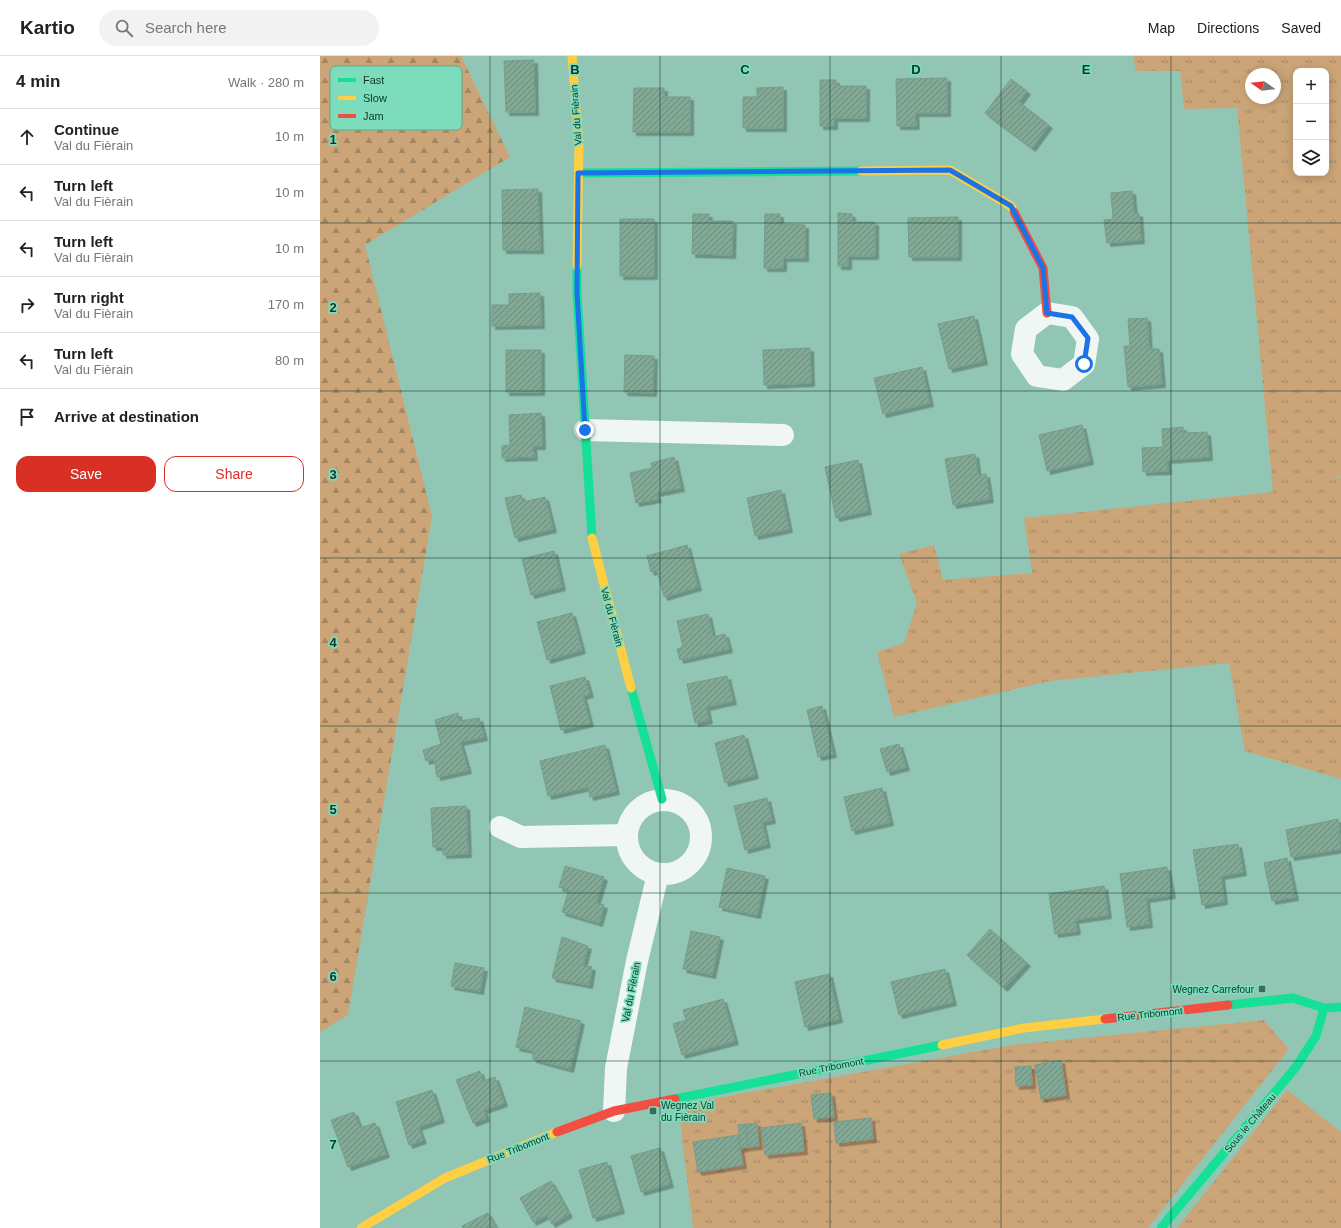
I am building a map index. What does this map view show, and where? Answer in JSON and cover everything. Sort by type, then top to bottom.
[{"type":"street","name":"Val du Fièrain","points":[[572,56],[579,145],[577,293],[592,542],[662,799]]},
{"type":"street","points":[[578,173],[950,170],[1011,206],[1043,268],[1047,313]]},
{"type":"street","points":[[585,430],[783,435]]},
{"type":"street","points":[[662,799],[679,802],[694,813],[701,829],[700,847],[691,863],[676,872],[658,874],[646,869],[635,860],[628,848],[627,835],[629,823],[638,810],[649,802],[662,799]]},
{"type":"street","points":[[500,827],[521,837],[627,835]]},
{"type":"street","name":"Val du Fièrain","points":[[614,1111],[618,1060],[637,961],[658,874]]},
{"type":"street","name":"Rue Tribomont","points":[[361,1228],[445,1178],[534,1140],[614,1111],[1024,1028],[1293,998],[1324,1008]]},
{"type":"street","points":[[1324,1008],[1341,1007]]},
{"type":"street","name":"Sous le Château","points":[[1161,1228],[1296,1067],[1316,1036],[1324,1008]]},
{"type":"green space","points":[[320,56],[461,56],[510,157],[365,245],[432,516],[348,1015],[320,1032]]},
{"type":"green space","points":[[1133,56],[1341,56],[1341,476],[1319,482],[1341,477],[1341,779],[1245,751],[1229,663],[1050,681],[894,717],[877,652],[904,643],[917,603],[899,554],[934,545],[943,580],[1032,573],[1024,518],[1273,492],[1237,108],[1184,109],[1180,71],[1136,71]]},
{"type":"green space","points":[[1264,1020],[1289,1049],[1148,1228],[693,1228],[678,1105],[1012,1045]]},
{"type":"green space","points":[[1287,1090],[1341,1132],[1341,1228],[1177,1228]]},
{"type":"building","points":[[534,60],[535,112],[506,112],[504,61]]},
{"type":"building","points":[[947,78],[947,113],[915,113],[916,126],[897,126],[896,79]]},
{"type":"building","points":[[1011,79],[1027,91],[1019,102],[1049,125],[1032,148],[985,113]]},
{"type":"building","points":[[820,80],[836,80],[836,86],[866,86],[866,118],[834,118],[834,126],[820,126]]},
{"type":"building","points":[[783,87],[783,128],[743,128],[743,97],[757,97],[757,88]]},
{"type":"building","points":[[634,88],[664,88],[664,97],[690,97],[690,132],[633,132]]},
{"type":"building","points":[[538,189],[540,250],[503,250],[502,190]]},
{"type":"building","points":[[1132,191],[1134,214],[1139,213],[1141,240],[1107,243],[1104,220],[1113,219],[1111,193]]},
{"type":"building","points":[[838,213],[852,214],[852,222],[875,222],[875,256],[848,256],[848,266],[838,266]]},
{"type":"building","points":[[693,214],[709,214],[708,221],[733,221],[732,255],[692,254]]},
{"type":"building","points":[[765,214],[780,214],[780,224],[805,225],[805,258],[783,258],[783,268],[764,268]]},
{"type":"building","points":[[958,217],[958,257],[909,257],[908,218]]},
{"type":"building","points":[[620,219],[654,219],[654,276],[620,276]]},
{"type":"building","points":[[540,293],[541,325],[492,326],[492,305],[509,305],[509,294]]},
{"type":"building","points":[[974,316],[984,361],[949,369],[938,324]]},
{"type":"building","points":[[1147,318],[1149,349],[1159,349],[1162,384],[1128,387],[1124,346],[1130,346],[1128,319]]},
{"type":"building","points":[[810,348],[811,383],[764,385],[763,350]]},
{"type":"building","points":[[506,350],[541,350],[541,392],[506,392]]},
{"type":"building","points":[[625,355],[654,356],[653,393],[624,392]]},
{"type":"building","points":[[922,367],[930,403],[883,414],[874,378]]},
{"type":"building","points":[[541,413],[542,446],[533,446],[534,457],[502,458],[502,446],[510,445],[509,415]]},
{"type":"building","points":[[1082,425],[1090,461],[1047,471],[1039,435]]},
{"type":"building","points":[[1183,427],[1183,433],[1207,432],[1209,457],[1167,460],[1168,471],[1143,472],[1142,448],[1163,447],[1162,429]]},
{"type":"building","points":[[975,454],[978,475],[986,474],[990,499],[953,505],[945,459]]},
{"type":"building","points":[[674,457],[681,488],[656,493],[658,499],[636,503],[630,473],[652,468],[651,463]]},
{"type":"building","points":[[858,460],[868,511],[836,518],[825,467]]},
{"type":"building","points":[[781,490],[789,529],[755,536],[747,498]]},
{"type":"building","points":[[521,495],[523,502],[545,497],[553,529],[515,538],[505,498]]},
{"type":"building","points":[[687,545],[698,587],[664,597],[657,570],[651,572],[647,556]]},
{"type":"building","points":[[554,551],[562,587],[531,595],[522,559]]},
{"type":"building","points":[[572,613],[582,650],[547,660],[537,622]]},
{"type":"building","points":[[708,614],[713,637],[725,634],[729,649],[680,660],[677,649],[683,647],[677,621]]},
{"type":"building","points":[[727,676],[733,701],[706,707],[709,720],[695,723],[687,684]]},
{"type":"building","points":[[585,677],[590,694],[583,696],[590,723],[561,730],[550,686]]},
{"type":"building","points":[[822,706],[833,754],[818,757],[807,710]]},
{"type":"building","points":[[458,713],[459,721],[479,718],[484,737],[460,742],[468,770],[437,777],[434,759],[426,761],[423,750],[441,744],[435,720]]},
{"type":"building","points":[[744,735],[755,775],[725,783],[715,743]]},
{"type":"building","points":[[899,744],[906,767],[887,772],[880,749]]},
{"type":"building","points":[[605,745],[616,791],[590,797],[588,787],[548,796],[540,761]]},
{"type":"building","points":[[882,788],[890,822],[852,831],[844,797]]},
{"type":"building","points":[[767,798],[772,820],[762,822],[767,844],[745,850],[734,806]]},
{"type":"building","points":[[466,806],[468,854],[443,855],[443,847],[433,847],[431,808]]},
{"type":"building","points":[[1338,819],[1341,849],[1291,857],[1286,830]]},
{"type":"building","points":[[1238,844],[1243,872],[1221,876],[1224,901],[1202,905],[1193,850]]},
{"type":"building","points":[[1287,858],[1295,897],[1272,901],[1264,863]]},
{"type":"building","points":[[565,866],[604,877],[596,903],[604,905],[599,923],[562,912],[569,890],[559,887]]},
{"type":"building","points":[[1167,867],[1172,895],[1146,899],[1149,924],[1127,927],[1120,874]]},
{"type":"building","points":[[727,868],[765,876],[757,915],[719,907]]},
{"type":"building","points":[[1104,886],[1108,915],[1075,920],[1077,931],[1055,934],[1049,894]]},
{"type":"building","points":[[990,929],[1027,963],[1004,988],[967,955]]},
{"type":"building","points":[[691,931],[720,937],[712,975],[683,969]]},
{"type":"building","points":[[562,937],[588,946],[583,965],[592,967],[589,985],[552,978]]},
{"type":"building","points":[[455,963],[484,968],[480,991],[451,986]]},
{"type":"building","points":[[945,969],[953,1002],[899,1015],[891,982]]},
{"type":"building","points":[[829,974],[839,1019],[805,1027],[795,982]]},
{"type":"building","points":[[723,999],[735,1041],[682,1055],[673,1024],[686,1020],[683,1010]]},
{"type":"building","points":[[525,1007],[581,1021],[570,1069],[533,1059],[533,1051],[516,1047]]},
{"type":"building","points":[[1061,1060],[1066,1095],[1041,1099],[1035,1065]]},
{"type":"building","points":[[1031,1066],[1032,1085],[1016,1086],[1015,1067]]},
{"type":"building","points":[[480,1071],[483,1081],[495,1077],[504,1103],[484,1110],[486,1118],[473,1123],[456,1080]]},
{"type":"building","points":[[432,1090],[441,1119],[418,1127],[423,1140],[409,1145],[396,1102]]},
{"type":"building","points":[[831,1093],[834,1117],[814,1119],[811,1095]]},
{"type":"building","points":[[354,1112],[360,1128],[375,1123],[386,1154],[348,1167],[331,1120]]},
{"type":"building","points":[[871,1118],[873,1139],[836,1143],[834,1122]]},
{"type":"building","points":[[757,1123],[759,1146],[748,1147],[746,1124]]},
{"type":"building","points":[[801,1123],[804,1151],[765,1155],[761,1128]]},
{"type":"building","points":[[746,1124],[748,1147],[740,1148],[738,1125]]},
{"type":"building","points":[[738,1135],[743,1165],[698,1172],[693,1142]]},
{"type":"building","points":[[660,1148],[670,1184],[641,1192],[631,1156]]},
{"type":"building","points":[[607,1162],[621,1210],[593,1218],[579,1170]]},
{"type":"building","points":[[551,1181],[569,1214],[552,1224],[547,1215],[533,1222],[520,1198]]},
{"type":"building","points":[[488,1213],[496,1228],[463,1228],[462,1226]]},
{"type":"traffic: fast","points":[[578,173],[861,171]]},
{"type":"traffic: fast","points":[[577,266],[577,293],[592,538]]},
{"type":"traffic: fast","points":[[631,688],[662,799]]},
{"type":"traffic: fast","points":[[1228,1005],[1293,998],[1324,1008],[1341,1007]]},
{"type":"traffic: fast","points":[[1161,1228],[1296,1067],[1316,1036],[1324,1008]]},
{"type":"traffic: fast","points":[[675,1099],[942,1045]]},
{"type":"traffic: slow","points":[[572,56],[579,145],[577,266]]},
{"type":"traffic: slow","points":[[861,171],[950,170],[1011,206],[1014,212]]},
{"type":"traffic: slow","points":[[592,538],[631,688]]},
{"type":"traffic: slow","points":[[942,1045],[1024,1028],[1105,1019]]},
{"type":"traffic: slow","points":[[361,1228],[445,1178],[557,1132]]},
{"type":"traffic: jam","points":[[1014,212],[1043,268],[1047,313]]},
{"type":"traffic: jam","points":[[1105,1019],[1228,1005]]},
{"type":"traffic: jam","points":[[557,1132],[614,1111],[675,1099]]},
{"type":"place","name":"Wegnez Carrefour","points":[[1262,989]]},
{"type":"place","name":"Wegnez Val du Fièrain","points":[[653,1111]]},
{"type":"route","points":[[585,430],[577,293],[578,173],[950,170],[1011,206],[1043,268],[1047,313],[1072,317],[1088,338],[1084,364]]}]
